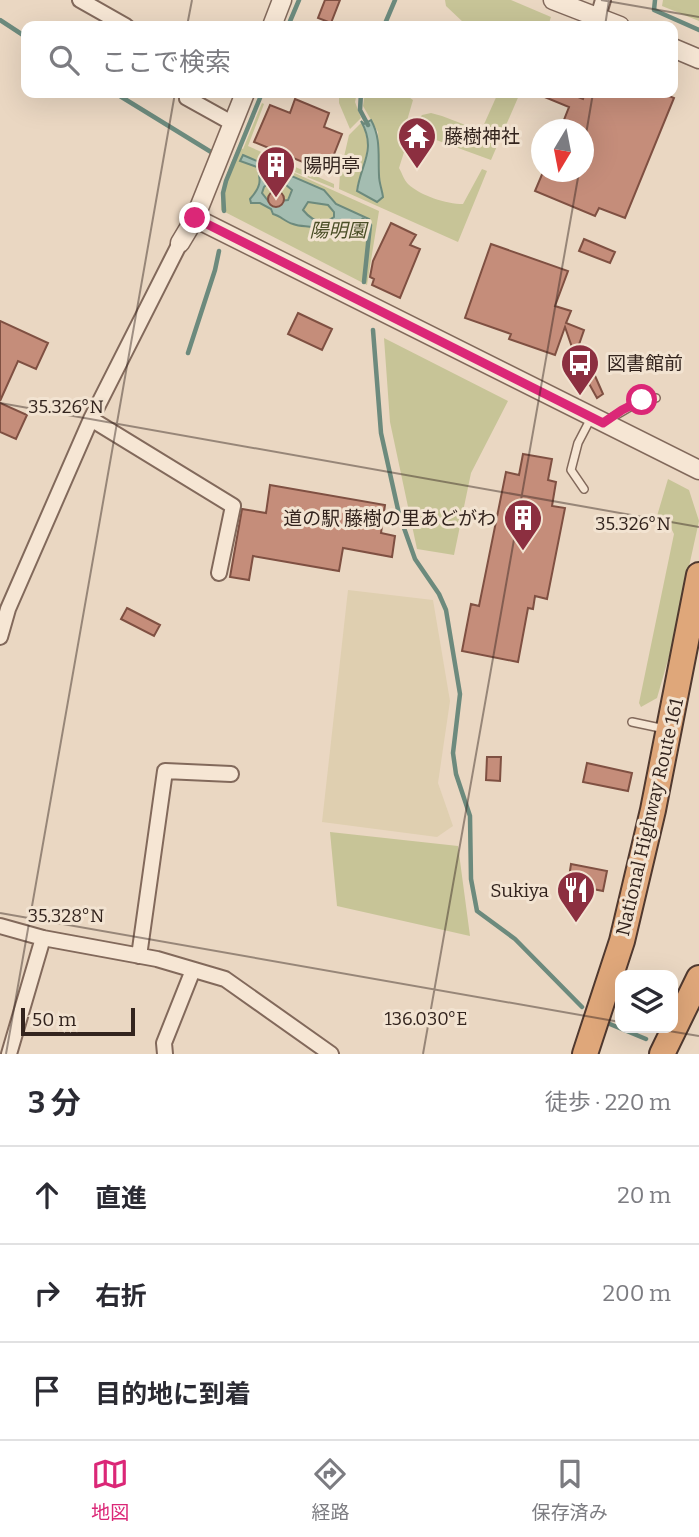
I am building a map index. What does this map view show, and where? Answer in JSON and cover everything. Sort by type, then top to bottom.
[{"type":"highway","name":"National Highway Route 161","points":[[585,1054],[622,940],[670,730],[699,575]]},
{"type":"highway","points":[[662,1054],[699,978]]},
{"type":"street","points":[[80,0],[117,21]]},
{"type":"street","points":[[274,21],[282,0]]},
{"type":"street","points":[[554,0],[600,9],[614,21]]},
{"type":"street","points":[[678,50],[699,58]]},
{"type":"street","points":[[187,98],[232,123]]},
{"type":"street","points":[[0,637],[8,609],[91,419],[195,218],[243,98]]},
{"type":"street","points":[[195,218],[699,470]]},
{"type":"street","points":[[91,419],[233,506],[219,573]]},
{"type":"street","points":[[139,956],[165,771],[231,774]]},
{"type":"street","points":[[0,926],[43,938],[139,956],[225,979],[331,1054]]},
{"type":"street","points":[[9,1054],[43,938]]},
{"type":"street","points":[[165,1054],[164,1043],[193,970]]},
{"type":"lane","points":[[584,489],[571,470],[578,443],[597,420],[642,400],[656,398]]},
{"type":"lane","points":[[632,722],[670,730]]},
{"type":"shaded area","points":[[371,120],[378,140],[379,178],[383,197],[377,202],[357,191],[368,149],[366,131],[361,121],[364,124]]},
{"type":"shaded area","points":[[243,155],[324,190],[336,204],[369,219],[365,227],[353,222],[335,234],[328,230],[290,223],[260,203],[251,203],[250,199],[259,184],[259,172],[257,167],[240,161]],"holes":[[[273,179],[280,180],[292,190],[288,200],[269,202],[262,193],[264,187]],[[308,202],[328,205],[334,212],[334,217],[321,222],[310,217],[303,210]]]},
{"type":"shaded area","points":[[348,590],[433,600],[450,701],[438,783],[453,826],[437,837],[322,822]]},
{"type":"green space","points":[[445,0],[511,0],[551,17],[550,21],[462,21],[446,6]]},
{"type":"green space","points":[[663,0],[699,0],[699,21],[662,6]]},
{"type":"green space","points":[[339,98],[356,98],[361,118],[350,129]]},
{"type":"green space","points":[[364,98],[413,100],[399,168],[407,182],[420,192],[449,203],[463,204],[482,169],[487,171],[458,242],[339,189],[349,135],[361,123],[367,149],[356,191],[378,202],[383,197],[378,132],[363,106]]},
{"type":"green space","points":[[496,98],[518,98],[491,160],[428,137],[419,131],[418,120],[422,115],[431,113],[481,131]]},
{"type":"green space","name":"陽明園","points":[[262,103],[264,104],[248,146],[334,184],[334,188],[268,161],[379,211],[367,285],[221,210],[228,170],[238,147],[243,149]]},
{"type":"green space","points":[[384,338],[508,401],[471,473],[454,555],[417,549],[390,422]]},
{"type":"green space","points":[[668,479],[689,490],[699,521],[670,653],[657,698],[641,707],[639,703],[674,534],[668,522],[657,516]]},
{"type":"green space","points":[[330,832],[458,846],[470,936],[337,906]]},
{"type":"building","points":[[325,0],[340,0],[332,21],[318,18]]},
{"type":"building","points":[[547,98],[674,98],[625,218],[599,208],[595,216],[535,191],[539,182],[594,182],[594,119],[564,119],[569,107]]},
{"type":"building","points":[[295,99],[329,113],[324,127],[342,134],[327,172],[254,142],[270,105],[290,113]]},
{"type":"building","name":"陽明亭","points":[[273,191],[279,191],[284,199],[282,205],[273,207],[268,202],[268,196]]},
{"type":"building","points":[[391,223],[416,235],[410,245],[420,249],[400,298],[372,285],[374,279],[370,277],[373,261]]},
{"type":"building","points":[[584,239],[615,252],[610,263],[579,251]]},
{"type":"building","points":[[491,244],[568,271],[555,306],[571,311],[566,323],[584,330],[575,356],[565,327],[555,355],[509,339],[511,334],[465,318]]},
{"type":"building","points":[[298,313],[332,329],[322,350],[288,334]]},
{"type":"building","points":[[0,321],[48,343],[36,369],[18,361],[0,401]]},
{"type":"building","points":[[588,360],[603,394],[597,398],[577,362]]},
{"type":"building","points":[[0,403],[27,415],[16,439],[0,432]]},
{"type":"building","name":"道の駅 藤樹の里あどがわ","points":[[523,454],[552,459],[548,480],[556,482],[552,506],[565,508],[547,599],[535,596],[533,609],[528,608],[518,662],[462,651],[471,604],[479,606],[506,472],[519,475]]},
{"type":"building","points":[[270,485],[385,505],[381,533],[395,536],[392,557],[343,548],[339,571],[253,556],[249,580],[230,577],[242,509],[266,513]]},
{"type":"building","points":[[127,608],[160,625],[154,636],[121,619]]},
{"type":"building","points":[[487,757],[501,757],[500,781],[486,780]]},
{"type":"building","points":[[587,763],[632,773],[628,791],[583,782]]},
{"type":"building","points":[[571,864],[607,871],[603,891],[568,884]]},
{"type":"waterway","points":[[290,21],[299,0]]},
{"type":"waterway","points":[[386,21],[395,0]]},
{"type":"waterway","points":[[655,0],[654,10],[699,30]]},
{"type":"waterway","points":[[0,20],[21,34]]},
{"type":"waterway","points":[[123,98],[211,152]]},
{"type":"waterway","points":[[224,211],[223,193],[226,181],[260,98]]},
{"type":"waterway","points":[[361,98],[360,110],[368,125]]},
{"type":"waterway","points":[[363,220],[370,225],[364,282]]},
{"type":"waterway","points":[[188,353],[219,251]]},
{"type":"waterway","points":[[373,330],[381,433],[399,514],[415,559],[439,594],[446,610],[460,694],[453,753],[456,774],[470,816],[471,879],[477,911],[515,939],[582,1007]]},
{"type":"waterway","points":[[605,1022],[646,1039]]},
{"type":"place","name":"藤樹神社","points":[[417,170]]},
{"type":"place","name":"陽明亭","points":[[276,199]]},
{"type":"place","name":"図書館前","points":[[580,397]]},
{"type":"place","name":"道の駅 藤樹の里あどがわ","points":[[523,552]]},
{"type":"place","name":"Sukiya","points":[[576,924]]},
{"type":"route","points":[[195,218],[603,423],[642,400]]}]
